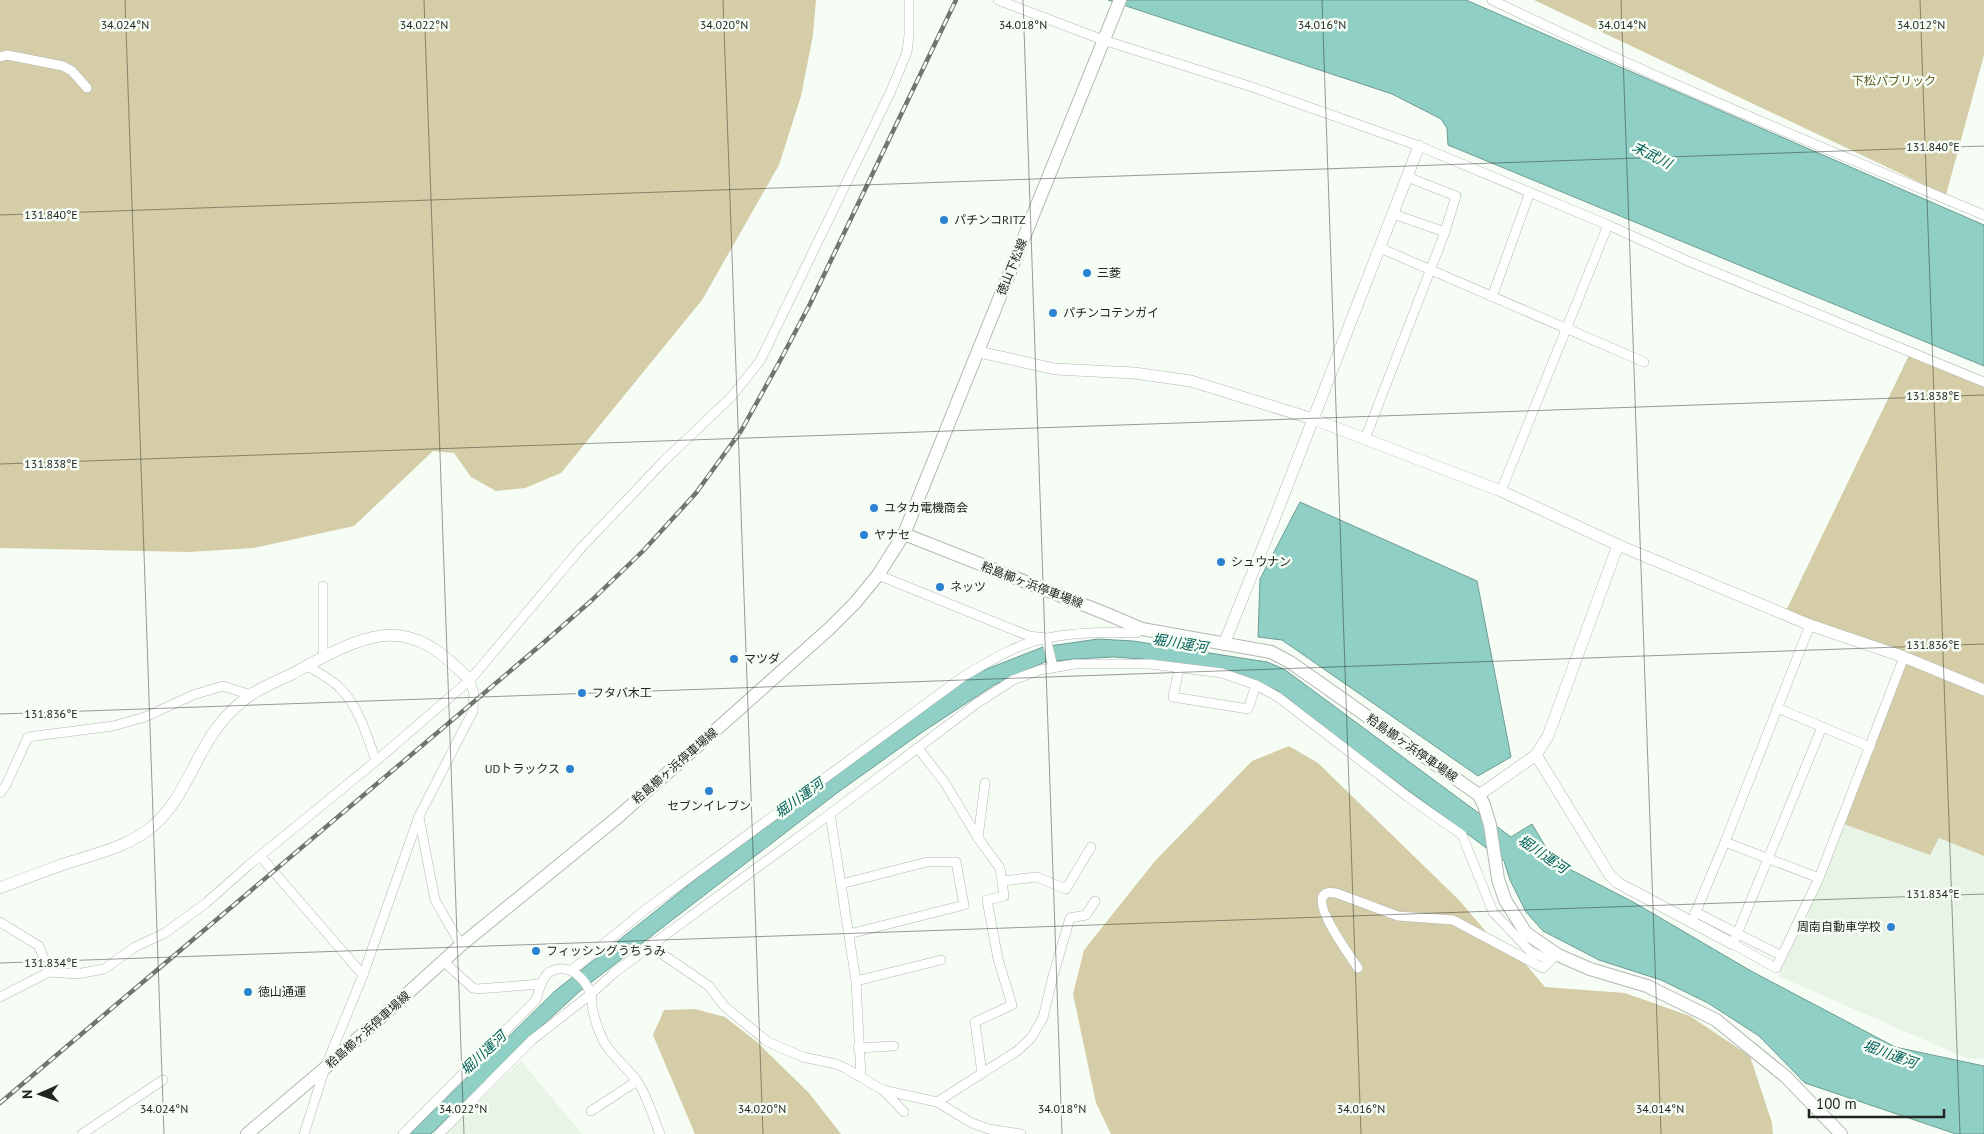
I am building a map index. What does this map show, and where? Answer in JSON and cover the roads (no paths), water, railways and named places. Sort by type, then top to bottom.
[{"type":"main road","name":"徳山下松線","points":[[904,534],[1120,0]]},
{"type":"main road","name":"粭島櫛ヶ浜停車場線","points":[[247,1134],[326,1068],[461,945],[618,816],[829,629],[878,576],[904,534],[1142,629],[1271,652],[1290,662],[1482,800]]},
{"type":"main road","points":[[1482,800],[1490,825],[1498,879],[1505,900],[1526,933],[1554,957],[1647,986],[1716,1020],[1786,1077],[1841,1134]]},
{"type":"street","points":[[0,995],[49,972],[77,974],[104,969],[135,947],[178,925],[376,762],[470,680],[581,548],[663,462],[732,396],[760,361],[900,69],[907,52],[910,35],[909,0]]},
{"type":"street","points":[[998,0],[1103,40],[1252,88],[1418,146],[1608,225],[1690,262],[1984,382]]},
{"type":"street","points":[[1492,0],[1575,40],[1666,80],[1984,215]]},
{"type":"street","points":[[0,57],[7,55],[63,66],[72,71],[87,88]]},
{"type":"street","points":[[1224,644],[1380,248],[1418,146]]},
{"type":"street","points":[[1364,439],[1445,232],[1456,196],[1407,177]]},
{"type":"street","points":[[1492,297],[1530,192]]},
{"type":"street","points":[[1393,214],[1445,232]]},
{"type":"street","points":[[1501,492],[1608,225]]},
{"type":"street","points":[[1380,248],[1644,362]]},
{"type":"street","points":[[979,352],[1055,369],[1134,373],[1192,380],[1313,419],[1501,492],[1618,545],[1810,625],[1904,657],[1984,690]]},
{"type":"street","points":[[1482,800],[1536,755],[1548,736],[1618,545]]},
{"type":"street","points":[[878,576],[1029,636],[1047,640]]},
{"type":"street","points":[[323,586],[323,658]]},
{"type":"street","points":[[1693,917],[1725,842],[1810,625]]},
{"type":"street","points":[[574,971],[645,910],[964,676],[987,662],[1021,646],[1047,640],[1080,633],[1136,633],[1142,629]]},
{"type":"street","points":[[0,888],[113,848],[138,837],[154,826],[170,808],[183,788],[204,747],[218,726],[232,710],[251,695],[323,658],[357,643],[382,635],[400,635],[419,640],[443,654],[470,680],[474,694],[472,711],[419,816],[363,975],[326,1068],[304,1134]]},
{"type":"street","points":[[1047,640],[1053,665]]},
{"type":"street","points":[[1536,755],[1609,874],[1618,883],[1693,917],[1735,939],[1776,968],[1819,878],[1904,657]]},
{"type":"street","points":[[439,1134],[532,1040],[652,942],[830,814],[976,704],[1013,680],[1053,665],[1150,664],[1222,673],[1256,685],[1278,698],[1408,797],[1462,834],[1493,912],[1531,952],[1554,957]]},
{"type":"street","points":[[307,666],[339,686],[346,695],[364,728],[376,762]]},
{"type":"street","points":[[1179,669],[1173,697],[1248,709],[1256,685]]},
{"type":"street","points":[[0,793],[10,778],[28,737],[113,726],[145,717],[193,695],[222,686],[251,695]]},
{"type":"street","points":[[1778,708],[1870,747]]},
{"type":"street","points":[[1735,939],[1822,727]]},
{"type":"street","points":[[918,748],[946,783],[978,838],[1000,868],[1004,896],[986,900],[998,959],[1012,1005],[975,1022],[982,1073]]},
{"type":"street","points":[[978,838],[985,783]]},
{"type":"street","points":[[830,814],[856,981],[861,1077]]},
{"type":"street","points":[[419,816],[435,900],[461,945]]},
{"type":"street","points":[[1725,842],[1819,878]]},
{"type":"street","points":[[1002,881],[1037,877],[1066,889],[1091,847]]},
{"type":"street","points":[[261,857],[363,975]]},
{"type":"street","points":[[841,884],[927,862],[956,862],[964,905],[849,934]]},
{"type":"street","points":[[1358,968],[1331,928],[1323,907],[1322,898],[1327,892],[1336,893],[1398,916],[1453,920],[1543,968],[1554,957]]},
{"type":"street","points":[[937,1102],[1017,1051],[1031,1038],[1044,1018],[1053,976],[1070,918],[1086,915],[1095,901]]},
{"type":"street","points":[[0,922],[40,946],[49,972]]},
{"type":"street","points":[[1735,939],[1782,956]]},
{"type":"street","points":[[652,942],[662,954],[709,986],[724,1006],[768,1042],[804,1057],[836,1064],[883,1090],[904,1112]]},
{"type":"street","points":[[856,981],[941,960]]},
{"type":"street","points":[[443,961],[473,988],[540,984]]},
{"type":"street","points":[[403,1134],[536,1000],[540,984],[549,972],[557,969],[574,971],[590,991],[592,1010],[602,1039],[615,1057],[637,1081],[660,1134]]},
{"type":"street","points":[[858,1048],[894,1046]]},
{"type":"street","points":[[82,1134],[163,1080]]},
{"type":"street","points":[[591,1111],[637,1081]]},
{"type":"street","points":[[883,1090],[937,1102],[972,1123],[989,1129],[1020,1134]]},
{"type":"water","name":"末武川","points":[[1108,0],[1466,0],[1984,225],[1984,366],[1448,145],[1447,128],[1441,119],[1392,94]]},
{"type":"water","points":[[1300,502],[1477,581],[1511,757],[1478,776],[1282,640],[1258,637],[1260,579]]},
{"type":"water","name":"堀川運河","points":[[1098,639],[1133,641],[1267,662],[1284,669],[1511,837],[1532,824],[1554,861],[1635,903],[1751,971],[1895,1047],[1984,1066],[1984,1134],[1956,1134],[1805,1083],[1759,1036],[1708,1003],[1661,980],[1599,960],[1543,931],[1526,912],[1510,880],[1504,861],[1355,751],[1278,691],[1224,670],[1113,657],[1045,662],[994,685],[921,733],[837,793],[580,991],[431,1134],[410,1134],[555,991],[701,875],[974,674],[1043,647]]},
{"type":"railway","points":[[0,1103],[542,644],[591,601],[643,551],[696,493],[741,431],[781,359],[810,304],[956,0]]},
{"type":"place","name":"パチンコRITZ","points":[[944,220]]},
{"type":"place","name":"三菱","points":[[1087,273]]},
{"type":"place","name":"パチンコテンガイ","points":[[1053,313]]},
{"type":"place","name":"ユタカ電機商会","points":[[874,508]]},
{"type":"place","name":"ヤナセ","points":[[864,535]]},
{"type":"place","name":"シュウナン","points":[[1221,562]]},
{"type":"place","name":"ネッツ","points":[[940,587]]},
{"type":"place","name":"マツダ","points":[[734,659]]},
{"type":"place","name":"フタバ木工","points":[[582,693]]},
{"type":"place","name":"UDトラックス","points":[[570,769]]},
{"type":"place","name":"セブンイレブン","points":[[709,791]]},
{"type":"place","name":"周南自動車学校","points":[[1891,927]]},
{"type":"place","name":"フィッシングうちうみ","points":[[536,951]]},
{"type":"place","name":"徳山通運","points":[[248,992]]},
{"type":"park label","name":"下松パブリック","points":[[1894,81]]}]
